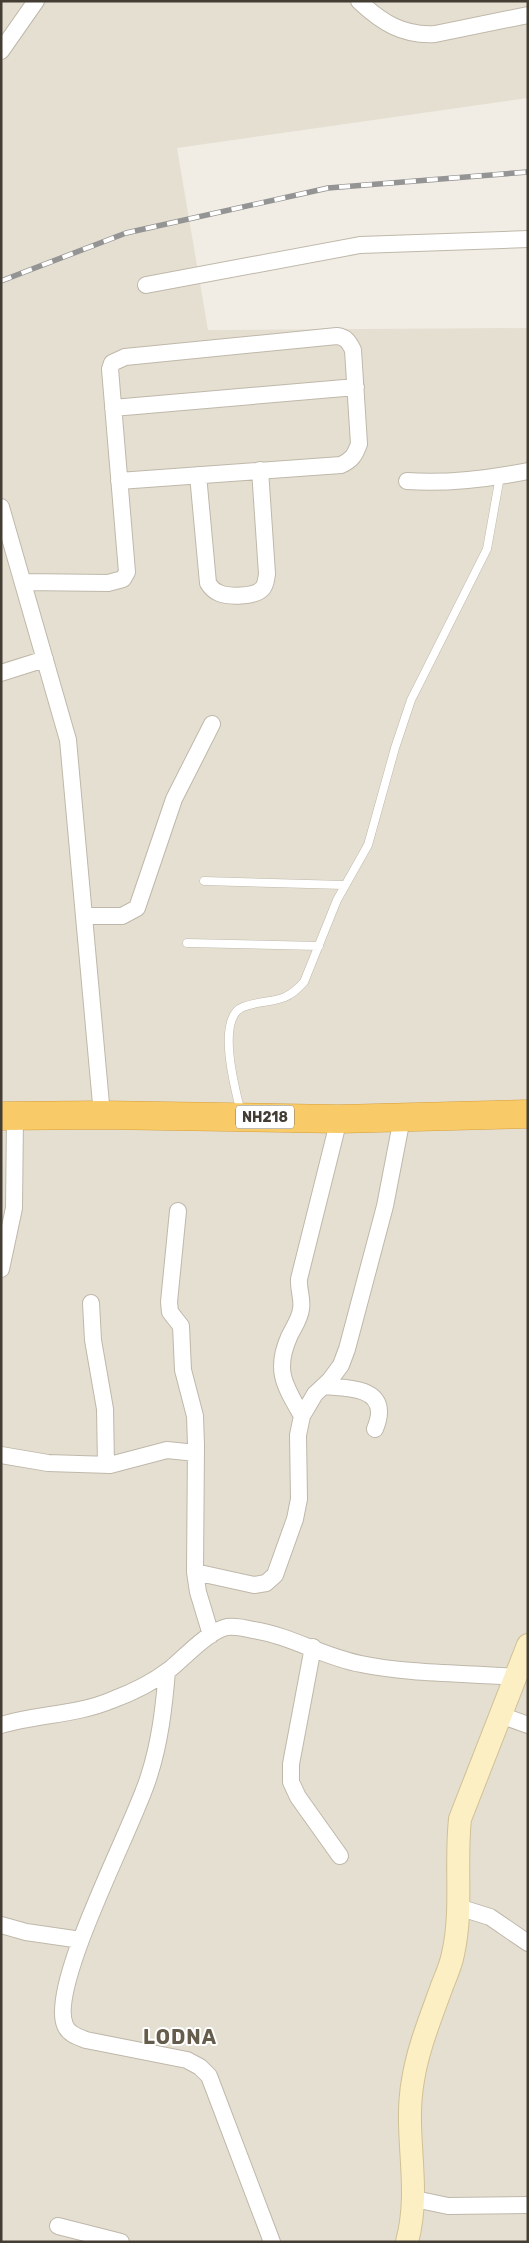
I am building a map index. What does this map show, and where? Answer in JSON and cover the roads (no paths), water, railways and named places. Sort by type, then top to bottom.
[{"type":"highway","name":"NH218","points":[[8,1116],[102,1115],[339,1119],[528,1114]]},
{"type":"street","points":[[1,52],[36,1]]},
{"type":"street","points":[[359,1],[367,9],[395,28],[408,34],[435,34],[528,15]]},
{"type":"street","points":[[146,285],[360,245],[528,239]]},
{"type":"street","points":[[24,582],[108,583],[123,579],[127,572],[119,481],[114,408],[110,369],[112,363],[117,360],[337,336],[343,337],[349,342],[353,350],[359,444],[356,454],[350,460],[341,465],[119,481]]},
{"type":"street","points":[[114,408],[356,387]]},
{"type":"street","points":[[198,475],[208,583],[212,589],[227,595],[255,594],[266,584],[267,574],[260,470]]},
{"type":"street","points":[[407,481],[437,483],[528,471]]},
{"type":"street","points":[[1,507],[68,740],[102,1115]]},
{"type":"street","points":[[1,673],[45,659]]},
{"type":"street","points":[[84,916],[122,916],[137,908],[174,799],[212,724]]},
{"type":"street","points":[[1,1269],[14,1208],[8,1116]]},
{"type":"street","points":[[195,1572],[254,1585],[266,1583],[275,1575],[287,1545],[299,1499],[298,1435],[302,1416],[308,1404],[341,1365],[347,1349],[384,1206],[402,1118]]},
{"type":"street","points":[[302,1416],[286,1389],[281,1374],[281,1359],[300,1315],[302,1306],[298,1279],[339,1119]]},
{"type":"street","points":[[178,1211],[169,1302],[170,1312],[181,1326],[183,1370],[195,1416],[195,1572],[198,1592],[211,1635]]},
{"type":"street","points":[[91,1303],[93,1340],[105,1409],[106,1465]]},
{"type":"street","points":[[324,1386],[358,1390],[372,1397],[377,1404],[379,1413],[376,1429]]},
{"type":"street","points":[[1,1455],[48,1463],[106,1465],[167,1450],[196,1453]]},
{"type":"street","points":[[1,1725],[19,1719],[79,1710],[111,1701],[167,1671],[211,1635],[226,1627],[267,1632],[313,1647],[338,1658],[361,1664],[389,1668],[516,1676]]},
{"type":"street","points":[[407,2242],[415,2199],[409,2121],[412,2081],[423,2038],[453,1955],[458,1919],[457,1846],[460,1819],[528,1645]]},
{"type":"street","points":[[313,1647],[291,1764],[291,1782],[298,1797],[340,1856]]},
{"type":"street","points":[[167,1671],[158,1745],[149,1777],[70,1970],[63,2011],[65,2026],[74,2035],[86,2040],[187,2060],[200,2067],[209,2076],[272,2242]]},
{"type":"street","points":[[500,1715],[528,1725]]},
{"type":"street","points":[[458,1907],[490,1917],[528,1943]]},
{"type":"street","points":[[1,1925],[26,1932],[81,1940]]},
{"type":"street","points":[[415,2199],[448,2206],[528,2205]]},
{"type":"street","points":[[58,2226],[121,2242]]},
{"type":"lane","points":[[242,1117],[231,1068],[230,1033],[232,1017],[242,1007],[282,1000],[295,992],[304,982],[344,885],[368,845],[395,748],[411,700],[487,550],[500,476]]},
{"type":"lane","points":[[204,881],[344,885]]},
{"type":"lane","points":[[187,943],[319,946]]},
{"type":"railway","points":[[1,281],[126,233],[328,188],[528,172]]},
{"type":"district","name":"LODNA","points":[[180,2037]]}]
